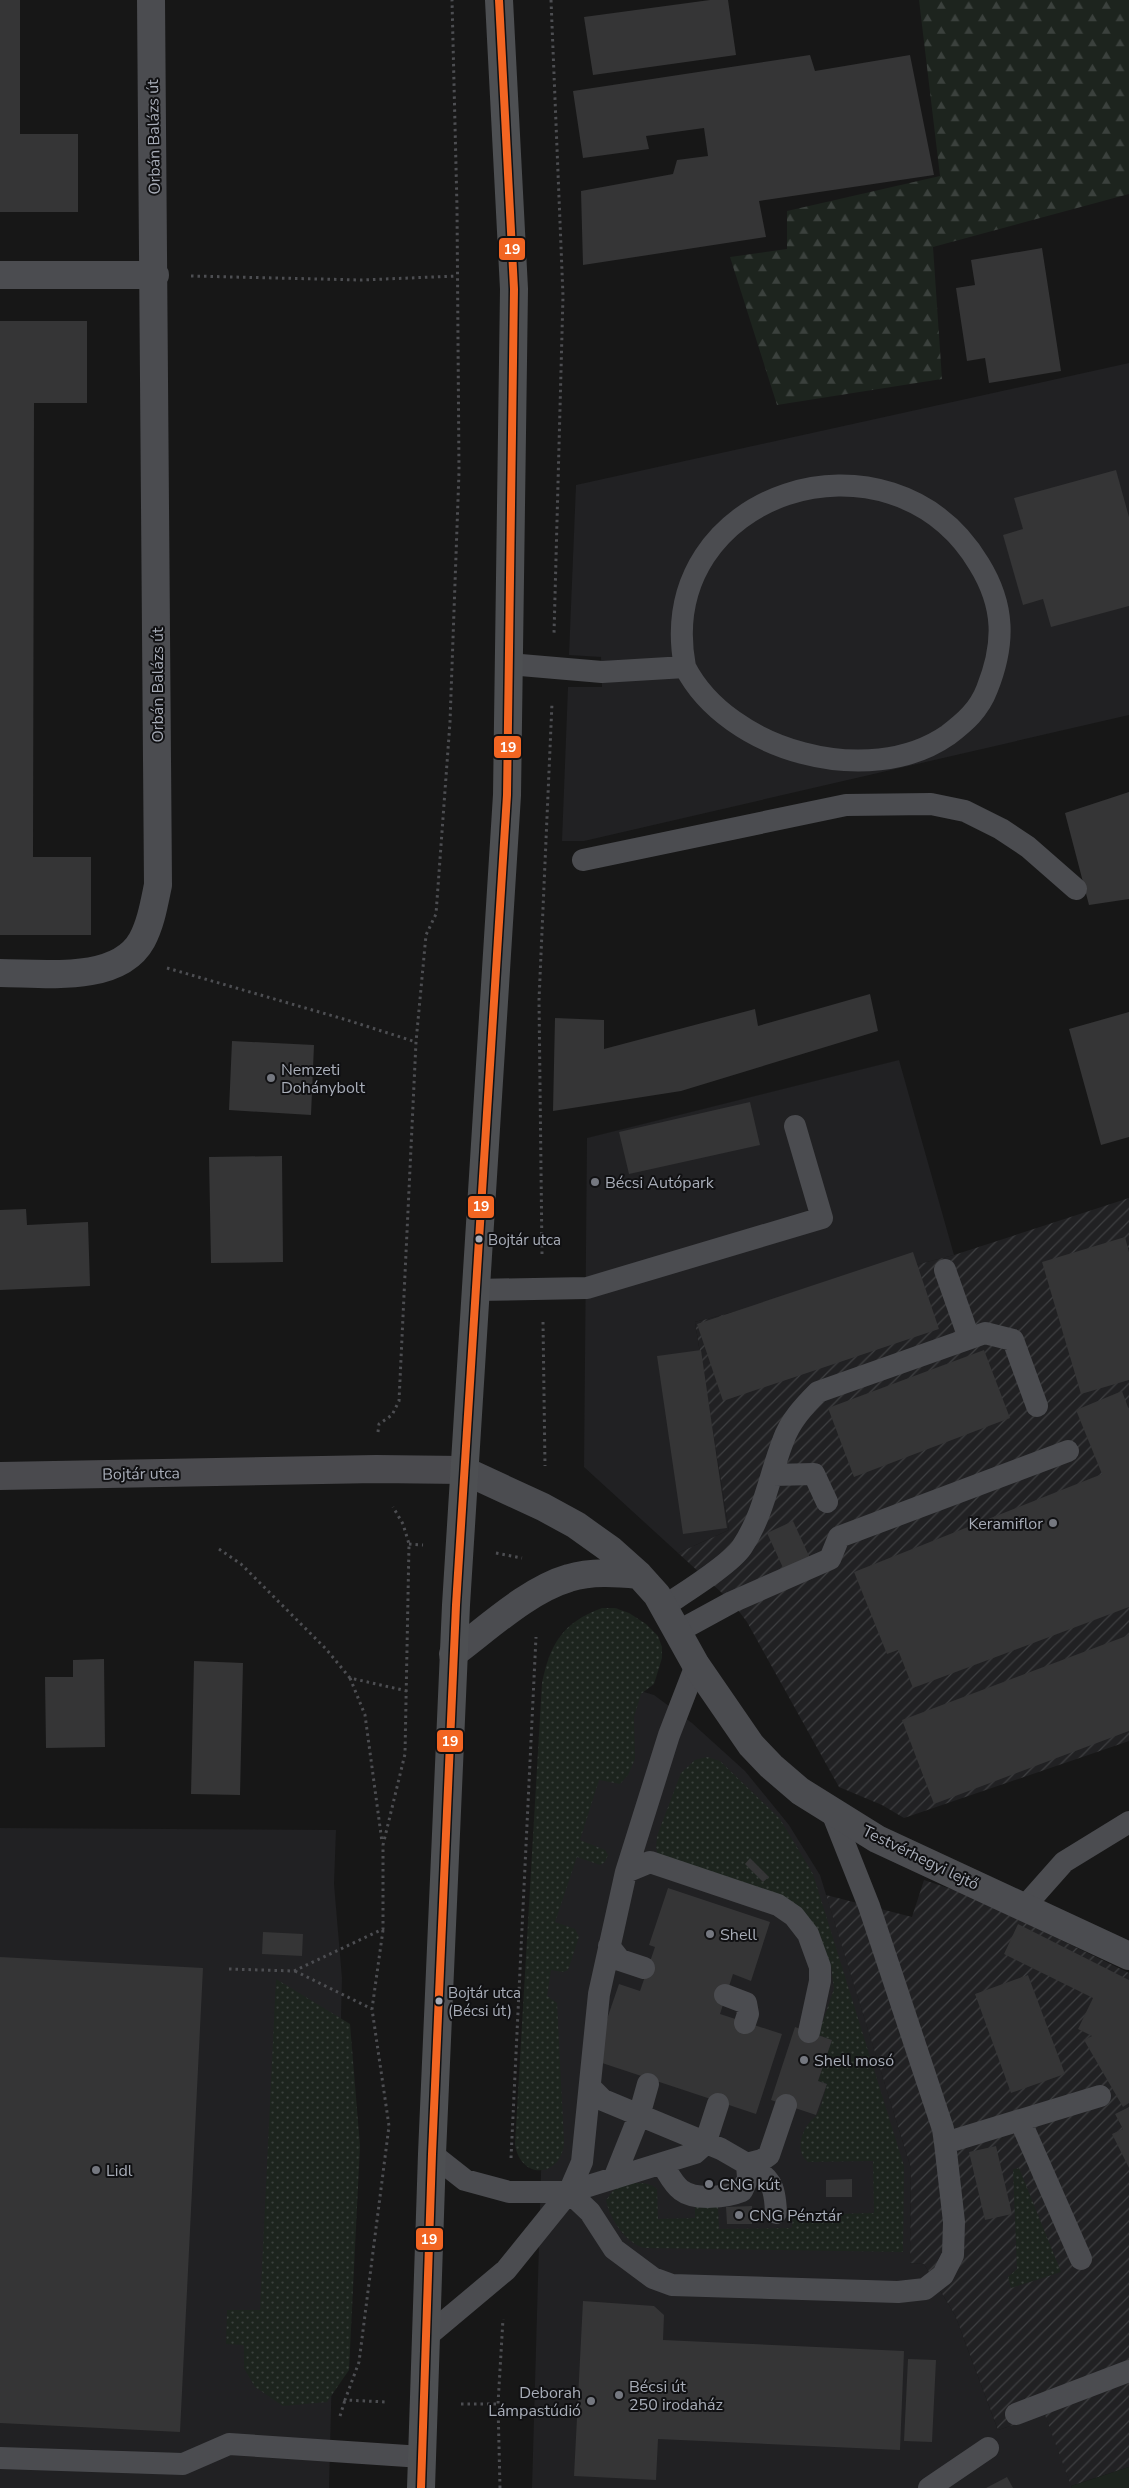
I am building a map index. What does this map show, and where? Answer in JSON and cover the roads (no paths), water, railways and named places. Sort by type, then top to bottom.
[{"type":"main road","points":[[421,2488],[432,2154],[454,1654],[463,1470],[504,844],[510,664],[514,289],[499,0]]},
{"type":"street","name":"Orbán Balázs út","points":[[0,973],[82,974],[110,968],[141,942],[152,916],[158,885],[151,0]]},
{"type":"street","points":[[0,275],[154,275]]},
{"type":"street","name":"Bojtár utca","points":[[0,1476],[376,1469],[463,1470]]},
{"type":"street","name":"Testvérhegyi lejtő","points":[[463,1470],[543,1506],[610,1550],[639,1575],[663,1607],[696,1665],[758,1752],[800,1791],[878,1839],[1129,1956]]},
{"type":"street","points":[[454,1654],[539,1591],[570,1577],[609,1573],[639,1575]]},
{"type":"lane","points":[[832,486],[863,487],[883,490],[916,503],[942,520],[970,548],[992,585],[999,612],[1000,640],[994,672],[983,700],[967,721],[937,742],[907,756],[849,762],[812,756],[777,744],[743,726],[710,703],[693,684],[684,667],[680,642],[685,596],[696,570],[712,546],[728,528],[745,514],[775,497],[806,489],[832,486]]},
{"type":"lane","points":[[510,664],[602,672],[684,667]]},
{"type":"lane","points":[[583,860],[846,805],[931,804],[965,810],[1001,829],[1028,847],[1076,889]]},
{"type":"lane","points":[[475,1290],[587,1288],[822,1218],[795,1126]]},
{"type":"lane","points":[[945,1270],[969,1338]]},
{"type":"lane","points":[[663,1607],[705,1578],[741,1548],[762,1509],[783,1439],[801,1409],[818,1392],[985,1333],[1013,1340],[1037,1406]]},
{"type":"lane","points":[[677,1632],[732,1602],[830,1559],[839,1537],[1068,1451]]},
{"type":"lane","points":[[772,1475],[814,1474],[827,1502]]},
{"type":"lane","points":[[426,2337],[506,2270],[569,2192],[582,2162],[599,1994],[609,1946],[626,1872],[669,1735],[696,1665]]},
{"type":"lane","points":[[569,2192],[590,2212],[614,2249],[652,2278],[672,2285],[898,2292],[925,2289],[943,2275],[953,2255],[954,2222],[943,2129],[869,1906],[831,1810]]},
{"type":"lane","points":[[1025,1906],[1064,1862],[1129,1822]]},
{"type":"lane","points":[[626,1872],[650,1862],[778,1905],[794,1916],[808,1934],[820,1967],[820,1981],[809,2032]]},
{"type":"lane","points":[[609,1946],[620,1960],[644,1968]]},
{"type":"lane","points":[[725,1994],[746,2003],[748,2014],[745,2023]]},
{"type":"lane","points":[[615,2176],[639,2116],[648,2084]]},
{"type":"lane","points":[[590,2087],[603,2100],[735,2155],[767,2177],[775,2196],[776,2213]]},
{"type":"lane","points":[[945,2143],[1100,2096]]},
{"type":"lane","points":[[432,2154],[465,2180],[509,2192],[569,2192],[615,2176],[695,2154],[705,2144],[718,2104]]},
{"type":"lane","points":[[747,2164],[762,2160],[769,2155],[786,2105]]},
{"type":"lane","points":[[1020,2120],[1081,2259]]},
{"type":"lane","points":[[662,2164],[676,2185],[682,2191],[693,2196],[733,2195],[742,2191],[748,2178],[747,2164]]},
{"type":"lane","points":[[1016,2414],[1129,2371]]},
{"type":"lane","points":[[0,2458],[183,2464],[229,2444],[422,2457]]},
{"type":"lane","points":[[929,2488],[988,2448]]},
{"type":"place","name":"Nemzeti Dohánybolt","points":[[271,1078]]},
{"type":"place","name":"Bécsi Autópark","points":[[595,1182]]},
{"type":"place","name":"Bojtár utca","points":[[479,1239]]},
{"type":"place","name":"Keramiflor","points":[[1053,1523]]},
{"type":"place","name":"Shell","points":[[710,1934]]},
{"type":"place","name":"Bojtár utca (Bécsi út)","points":[[439,2001]]},
{"type":"place","name":"Shell mosó","points":[[804,2060]]},
{"type":"place","name":"Lidl","points":[[96,2170]]},
{"type":"place","name":"CNG kút","points":[[709,2184]]},
{"type":"place","name":"CNG Pénztár","points":[[739,2215]]},
{"type":"place","name":"Bécsi út 250 irodaház","points":[[619,2395]]},
{"type":"place","name":"Deborah Lámpastúdió","points":[[591,2401]]}]
